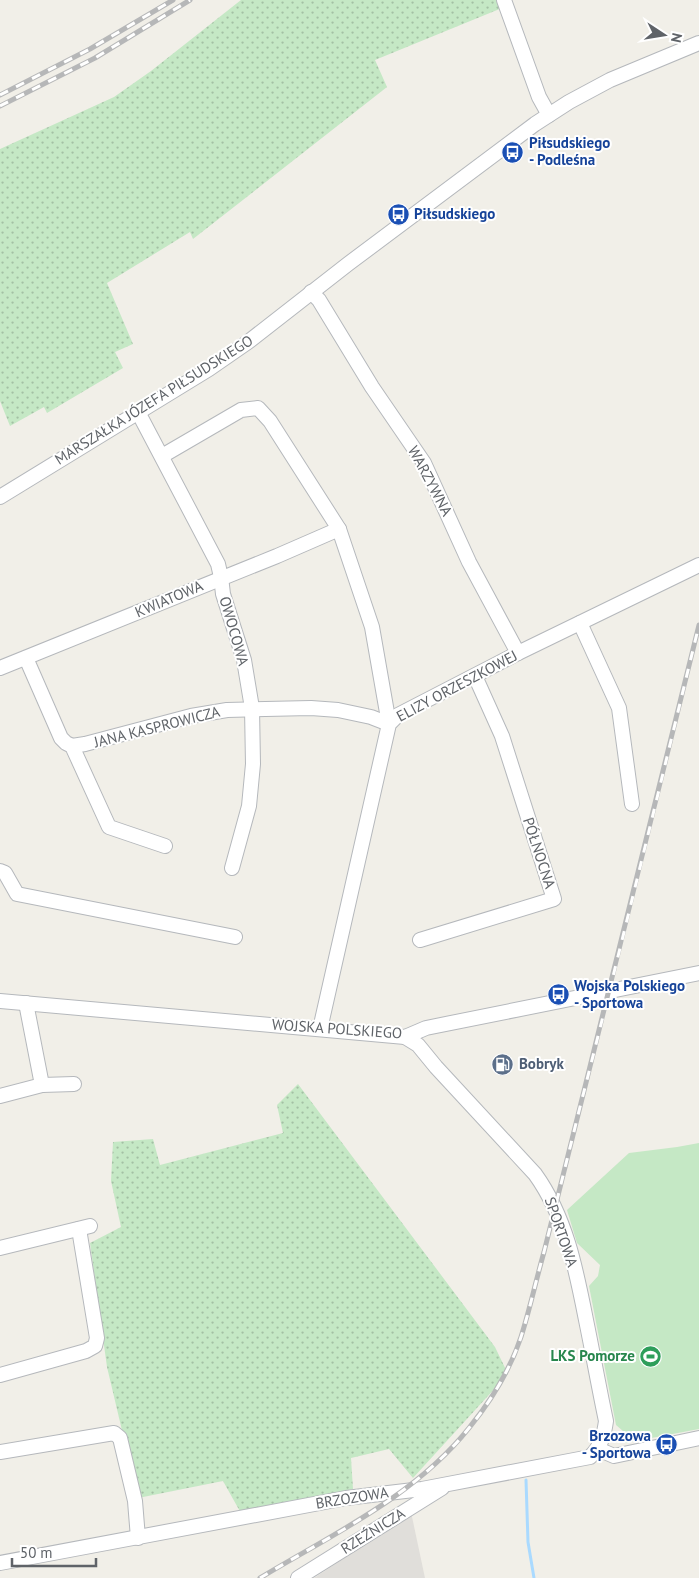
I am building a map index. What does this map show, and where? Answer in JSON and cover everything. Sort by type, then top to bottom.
[{"type":"street","points":[[504,0],[539,97],[549,115]]},
{"type":"street","name":"MARSZAŁKA JÓZEFA PIŁSUDSKIEGO","points":[[0,497],[209,369],[248,342],[411,216],[569,102],[610,80],[699,43]]},
{"type":"street","name":"WARZYWNA","points":[[312,292],[319,300],[372,387],[424,463],[469,562],[518,654]]},
{"type":"street","points":[[162,456],[242,410],[258,408],[270,421],[338,529],[372,626],[389,724]]},
{"type":"street","name":"OWOCOWA","points":[[138,412],[218,564],[223,594],[244,660],[252,708],[253,764],[249,806],[232,868]]},
{"type":"street","name":"KWIATOWA","points":[[0,668],[221,577],[277,556],[338,529]]},
{"type":"street","name":"ELIZY ORZESZKOWEJ","points":[[320,1028],[389,724],[398,715],[699,565]]},
{"type":"street","points":[[580,623],[619,708],[632,804]]},
{"type":"street","name":"JANA KASPROWICZA","points":[[26,658],[61,738],[72,746],[191,716],[252,708],[338,710],[371,717],[389,724]]},
{"type":"street","name":"PÓŁNOCNA","points":[[420,940],[554,899],[502,736],[475,676]]},
{"type":"street","name":"JANA KASPROWICZA","points":[[72,746],[109,827],[165,846]]},
{"type":"street","points":[[0,871],[4,873],[17,894],[235,937]]},
{"type":"street","name":"WOJSKA POLSKIEGO","points":[[0,1001],[406,1036],[426,1028],[699,973]]},
{"type":"street","points":[[26,1003],[42,1085]]},
{"type":"street","name":"SPORTOWA","points":[[406,1036],[418,1045],[436,1068],[535,1174],[547,1192],[568,1242],[606,1421],[604,1435],[598,1449]]},
{"type":"street","points":[[0,1096],[42,1085],[74,1084]]},
{"type":"street","points":[[0,1248],[85,1228],[97,1338],[95,1346],[86,1351],[0,1375]]},
{"type":"street","points":[[0,1452],[114,1433],[120,1438],[135,1501],[138,1538]]},
{"type":"street","points":[[598,1449],[614,1456],[699,1438]]},
{"type":"street","name":"BRZOZOWA","points":[[0,1563],[346,1498],[422,1489],[590,1457],[598,1449]]},
{"type":"street","name":"RZEŹNICZA","points":[[298,1578],[448,1484]]},
{"type":"shaded area","points":[[411,1512],[425,1578],[314,1578],[340,1561]]},
{"type":"green space","points":[[241,0],[499,0],[502,8],[375,60],[387,87],[193,239],[190,232],[107,283],[133,344],[115,352],[123,368],[47,413],[44,407],[10,426],[0,401],[0,149],[114,97],[151,71]]},
{"type":"green space","points":[[298,1084],[495,1347],[508,1374],[413,1478],[389,1449],[351,1458],[353,1489],[242,1515],[223,1481],[138,1498],[107,1367],[90,1243],[121,1227],[111,1181],[113,1142],[153,1139],[160,1165],[283,1133],[277,1105]]},
{"type":"green space","name":"LKS Pomorze","points":[[699,1143],[699,1429],[625,1443],[623,1431],[616,1425],[589,1286],[598,1276],[600,1265],[577,1243],[567,1210],[629,1153]]},
{"type":"waterway","points":[[526,1480],[528,1542],[534,1578]]},
{"type":"railway","points":[[0,95],[90,49],[173,0]]},
{"type":"railway","points":[[0,106],[95,58],[190,0]]},
{"type":"railway","points":[[260,1578],[372,1512],[424,1474],[448,1452],[477,1418],[499,1385],[517,1349],[544,1252],[699,625]]},
{"type":"place","name":"Piłsudskiego - Podleśna","points":[[513,152]]},
{"type":"place","name":"Piłsudskiego","points":[[398,214]]},
{"type":"place","name":"Wojska Polskiego - Sportowa","points":[[558,995]]},
{"type":"place","name":"Bobryk","points":[[503,1064]]},
{"type":"place","name":"LKS Pomorze","points":[[651,1356]]},
{"type":"place","name":"Brzozowa - Sportowa","points":[[667,1445]]}]
